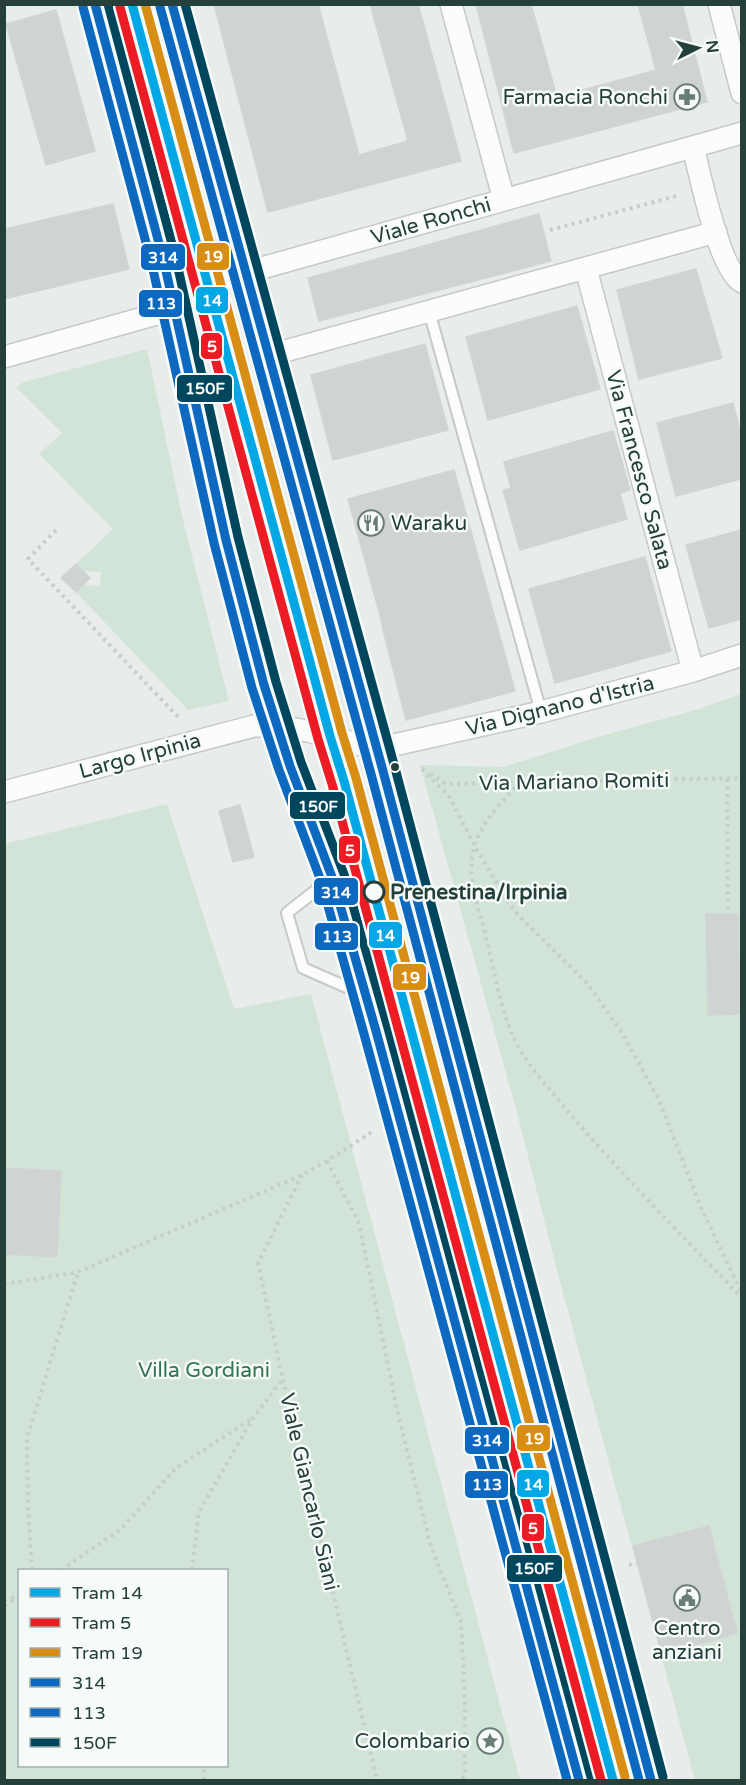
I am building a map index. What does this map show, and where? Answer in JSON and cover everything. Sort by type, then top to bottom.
[{"type":"main road","points":[[95,4],[175,306],[229,549],[277,726],[332,877],[460,1337],[579,1780]]},
{"type":"main road","points":[[171,4],[376,749],[651,1780]]},
{"type":"street","points":[[451,4],[504,200]]},
{"type":"street","points":[[718,4],[741,93]]},
{"type":"street","name":"Viale Ronchi","points":[[175,306],[212,284],[244,273],[741,134]]},
{"type":"street","points":[[693,147],[716,232],[731,271],[741,282]]},
{"type":"street","points":[[267,356],[716,232]]},
{"type":"street","name":"Via Francesco Salata","points":[[586,269],[693,671]]},
{"type":"street","points":[[4,357],[157,314],[175,306]]},
{"type":"street","name":"Via Dignano d'Istria","points":[[376,749],[541,712],[693,671],[741,655]]},
{"type":"street","name":"Largo Irpinia","points":[[4,792],[254,726],[308,730],[376,749]]},
{"type":"lane","points":[[135,4],[617,1780]]},
{"type":"lane","points":[[429,311],[541,712]]},
{"type":"lane","points":[[332,877],[287,913],[303,968],[365,995]]},
{"type":"path","points":[[550,230],[704,189]]},
{"type":"path","points":[[56,530],[28,559],[180,719]]},
{"type":"path","name":"Via Mariano Romiti","points":[[414,762],[446,784],[741,778]]},
{"type":"path","points":[[422,769],[449,795],[474,845],[514,911],[587,983],[623,1034],[658,1100],[702,1210],[741,1293]]},
{"type":"path","points":[[728,779],[728,914]]},
{"type":"path","points":[[520,782],[493,812],[474,845],[471,877],[509,1024],[518,1045],[543,1081],[610,1161],[741,1298]]},
{"type":"path","points":[[4,1284],[78,1272],[302,1175],[369,1134]]},
{"type":"path","points":[[327,1161],[359,1223],[398,1414],[431,1547],[461,1622],[465,1698],[464,1780]]},
{"type":"path","name":"Viale Giancarlo Siani","points":[[302,1175],[258,1263],[283,1380],[377,1780]]},
{"type":"path","points":[[32,1569],[27,1438],[78,1272]]},
{"type":"path","points":[[192,1569],[198,1512],[253,1418],[283,1380]]},
{"type":"path","points":[[63,1569],[120,1530],[176,1468],[253,1418]]},
{"type":"path","points":[[629,1565],[638,1563]]},
{"type":"path","points":[[4,1605],[18,1597]]},
{"type":"green space","points":[[147,349],[182,516],[229,701],[188,710],[76,592],[83,585],[100,586],[101,572],[83,571],[76,564],[113,529],[39,454],[62,433],[16,387],[24,382]]},
{"type":"green space","points":[[741,694],[741,1780],[695,1780],[559,1278],[516,1109],[420,765],[504,767],[594,738],[699,709]]},
{"type":"green space","name":"Villa Gordiani","points":[[167,804],[234,1009],[311,994],[520,1780],[5,1780],[4,844]]},
{"type":"building","points":[[214,4],[318,4],[359,155],[408,141],[370,4],[418,4],[461,161],[268,212]]},
{"type":"building","points":[[476,4],[531,4],[557,97],[656,70],[638,4],[682,4],[707,102],[514,153]]},
{"type":"building","points":[[56,10],[95,151],[46,165],[6,24]]},
{"type":"building","points":[[113,204],[129,269],[4,299],[4,229]]},
{"type":"building","points":[[539,214],[551,261],[319,321],[308,278]]},
{"type":"building","points":[[696,269],[722,358],[639,379],[617,290]]},
{"type":"building","points":[[577,306],[600,389],[488,420],[466,337]]},
{"type":"building","points":[[425,344],[448,430],[333,460],[311,375]]},
{"type":"building","points":[[733,403],[741,435],[741,479],[676,496],[657,423]]},
{"type":"building","points":[[613,431],[630,490],[620,493],[627,519],[520,550],[503,490],[511,488],[504,462]]},
{"type":"building","points":[[454,470],[515,691],[406,720],[348,499]]},
{"type":"building","points":[[741,530],[741,619],[709,628],[686,545]]},
{"type":"building","points":[[645,557],[671,651],[555,683],[529,589]]},
{"type":"building","points":[[76,564],[90,578],[76,592],[61,578]]},
{"type":"building","points":[[240,805],[254,857],[233,862],[219,811]]},
{"type":"building","points":[[706,914],[738,914],[740,1014],[708,1015]]},
{"type":"building","points":[[4,1168],[61,1171],[57,1257],[4,1254]]},
{"type":"building","name":"Centro anziani","points":[[709,1526],[737,1633],[662,1655],[633,1546]]},
{"type":"tram line","name":"14","points":[[132,4],[613,1780]]},
{"type":"tram line","name":"19","points":[[145,4],[625,1777]]},
{"type":"tram line","name":"5","points":[[120,7],[601,1780]]},
{"type":"transit line","name":"314","points":[[95,4],[164,262],[226,540],[264,685],[290,766],[332,877],[376,1031],[579,1780]]},
{"type":"transit line","name":"150F","points":[[108,4],[176,259],[238,537],[276,682],[301,762],[344,874],[388,1028],[591,1777]]},
{"type":"transit line","name":"314","points":[[172,4],[383,771],[651,1780]]},
{"type":"transit line","name":"150F","points":[[185,4],[395,768],[663,1777]]},
{"type":"transit line","name":"113","points":[[83,7],[152,265],[214,543],[252,688],[279,770],[321,881],[567,1780]]},
{"type":"transit line","name":"113","points":[[160,7],[371,774],[639,1780]]},
{"type":"place","name":"Farmacia Ronchi","points":[[687,97]]},
{"type":"place","name":"Waraku","points":[[371,523]]},
{"type":"place","name":"Prenestina/Irpinia","points":[[374,892]]},
{"type":"place","name":"Centro anziani","points":[[687,1598]]},
{"type":"place","name":"Colombario","points":[[490,1741]]}]
